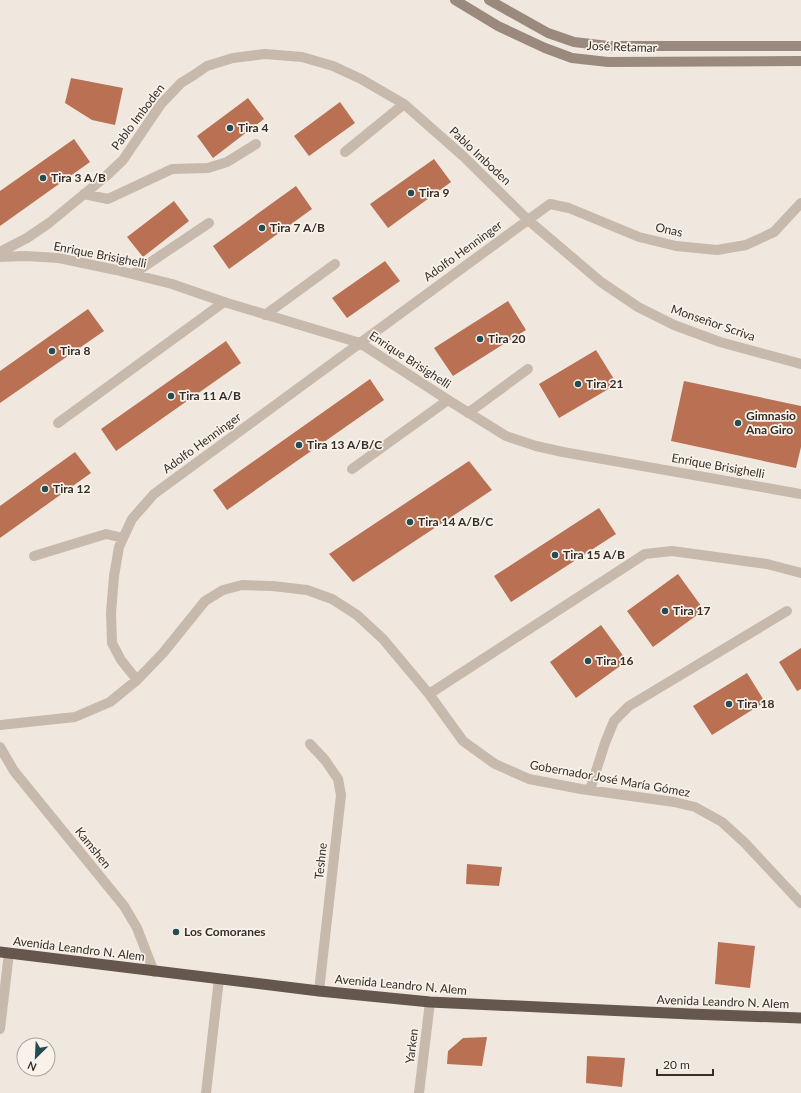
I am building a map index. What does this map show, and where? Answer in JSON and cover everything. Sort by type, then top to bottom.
[{"type":"highway","name":"Avenida Leandro N. Alem","points":[[4,953],[319,991],[430,1002],[801,1018]]},
{"type":"main road","name":"José Retamar","points":[[455,0],[498,26],[545,48],[572,58],[608,62],[801,62]]},
{"type":"main road","name":"José Retamar","points":[[489,0],[548,33],[574,42],[608,46],[801,46]]},
{"type":"street","name":"Pablo Imboden","points":[[0,252],[49,223],[105,177],[122,160],[161,104],[181,83],[207,66],[234,58],[265,54],[302,57],[333,66],[361,78],[404,104],[463,156],[528,220]]},
{"type":"street","points":[[345,152],[404,104]]},
{"type":"street","points":[[84,194],[108,199],[172,169],[208,168],[227,162],[256,144]]},
{"type":"street","name":"Onas","points":[[528,220],[550,204],[569,208],[639,237],[676,246],[717,250],[746,245],[774,232],[801,203]]},
{"type":"street","name":"Adolfo Henninger","points":[[138,680],[121,660],[112,643],[111,613],[114,576],[119,547],[132,519],[154,494],[528,220]]},
{"type":"street","name":"Monseñor Scriva","points":[[528,220],[601,282],[638,307],[674,326],[720,342],[801,364]]},
{"type":"street","points":[[133,274],[209,223]]},
{"type":"street","name":"Enrique Brisighelli","points":[[0,257],[24,256],[59,258],[133,274],[172,284],[265,315],[360,343],[506,436],[536,446],[801,494]]},
{"type":"street","points":[[265,315],[335,264]]},
{"type":"street","points":[[58,423],[224,302]]},
{"type":"street","points":[[468,413],[528,369]]},
{"type":"street","points":[[352,469],[448,400]]},
{"type":"street","points":[[34,556],[106,534],[123,538]]},
{"type":"street","points":[[429,694],[645,554],[672,551],[767,564],[801,573]]},
{"type":"street","name":"Gobernador José María Gómez","points":[[0,725],[75,717],[110,702],[138,680],[163,653],[205,601],[223,590],[242,586],[272,586],[307,590],[332,599],[357,615],[383,639],[429,694],[464,741],[495,764],[529,779],[590,790],[674,802],[695,807],[722,822],[745,843],[801,903]]},
{"type":"street","points":[[590,790],[605,742],[614,720],[628,706],[787,611]]},
{"type":"street","name":"Teshne","points":[[310,744],[325,760],[338,779],[341,795],[319,991]]},
{"type":"street","name":"Kamshen","points":[[0,747],[14,771],[124,906],[137,928],[154,972]]},
{"type":"street","points":[[0,1029],[4,953]]},
{"type":"street","points":[[206,1093],[219,979]]},
{"type":"street","name":"Yarken","points":[[419,1093],[430,1002]]},
{"type":"building","points":[[71,78],[123,88],[115,125],[92,120],[65,103]]},
{"type":"building","name":"Tira 4","points":[[248,98],[264,119],[213,158],[197,136]]},
{"type":"building","points":[[340,102],[355,123],[309,156],[294,136]]},
{"type":"building","name":"Tira 3 A/B","points":[[74,139],[90,162],[0,226],[0,191]]},
{"type":"building","name":"Tira 9","points":[[434,159],[451,182],[388,228],[370,204]]},
{"type":"building","name":"Tira 7 A/B","points":[[296,186],[312,209],[229,269],[213,246]]},
{"type":"building","points":[[174,201],[189,221],[143,257],[127,237]]},
{"type":"building","points":[[385,261],[400,281],[347,318],[332,298]]},
{"type":"building","name":"Tira 20","points":[[508,301],[526,330],[453,376],[434,348]]},
{"type":"building","name":"Tira 8","points":[[88,309],[104,331],[0,403],[0,371]]},
{"type":"building","name":"Tira 11 A/B","points":[[226,341],[241,363],[116,451],[101,429]]},
{"type":"building","name":"Tira 21","points":[[596,350],[617,384],[559,418],[539,384]]},
{"type":"building","name":"Tira 13 A/B/C","points":[[370,379],[384,400],[227,510],[213,490]]},
{"type":"building","name":"Gimnasio Ana Giro","points":[[684,381],[801,406],[801,447],[796,468],[671,441]]},
{"type":"building","name":"Tira 12","points":[[75,452],[91,473],[0,538],[0,506]]},
{"type":"building","name":"Tira 14 A/B/C","points":[[469,461],[492,490],[353,582],[329,554]]},
{"type":"building","name":"Tira 15 A/B","points":[[599,508],[616,534],[511,602],[494,576]]},
{"type":"building","name":"Tira 17","points":[[678,574],[704,610],[653,647],[627,611]]},
{"type":"building","name":"Tira 16","points":[[601,625],[627,661],[576,698],[550,662]]},
{"type":"building","points":[[801,648],[801,689],[797,691],[779,662]]},
{"type":"building","name":"Tira 18","points":[[747,673],[765,702],[712,735],[693,706]]},
{"type":"building","points":[[467,864],[502,867],[499,886],[466,884]]},
{"type":"building","points":[[718,942],[755,946],[750,988],[715,984]]},
{"type":"building","points":[[487,1037],[482,1066],[447,1064],[448,1051],[463,1038]]},
{"type":"building","points":[[587,1056],[625,1058],[622,1087],[586,1083]]},
{"type":"place","name":"Tira 4","points":[[230,128]]},
{"type":"place","name":"Tira 3 A/B","points":[[43,178]]},
{"type":"place","name":"Tira 9","points":[[411,193]]},
{"type":"place","name":"Tira 7 A/B","points":[[262,228]]},
{"type":"place","name":"Tira 20","points":[[480,339]]},
{"type":"place","name":"Tira 8","points":[[52,351]]},
{"type":"place","name":"Tira 21","points":[[578,384]]},
{"type":"place","name":"Tira 11 A/B","points":[[171,396]]},
{"type":"place","name":"Gimnasio Ana Giro","points":[[738,423]]},
{"type":"place","name":"Tira 13 A/B/C","points":[[299,445]]},
{"type":"place","name":"Tira 12","points":[[45,489]]},
{"type":"place","name":"Tira 14 A/B/C","points":[[410,522]]},
{"type":"place","name":"Tira 15 A/B","points":[[555,555]]},
{"type":"place","name":"Tira 17","points":[[665,611]]},
{"type":"place","name":"Tira 16","points":[[588,661]]},
{"type":"place","name":"Tira 18","points":[[729,704]]},
{"type":"place","name":"Los Comoranes","points":[[176,932]]}]
